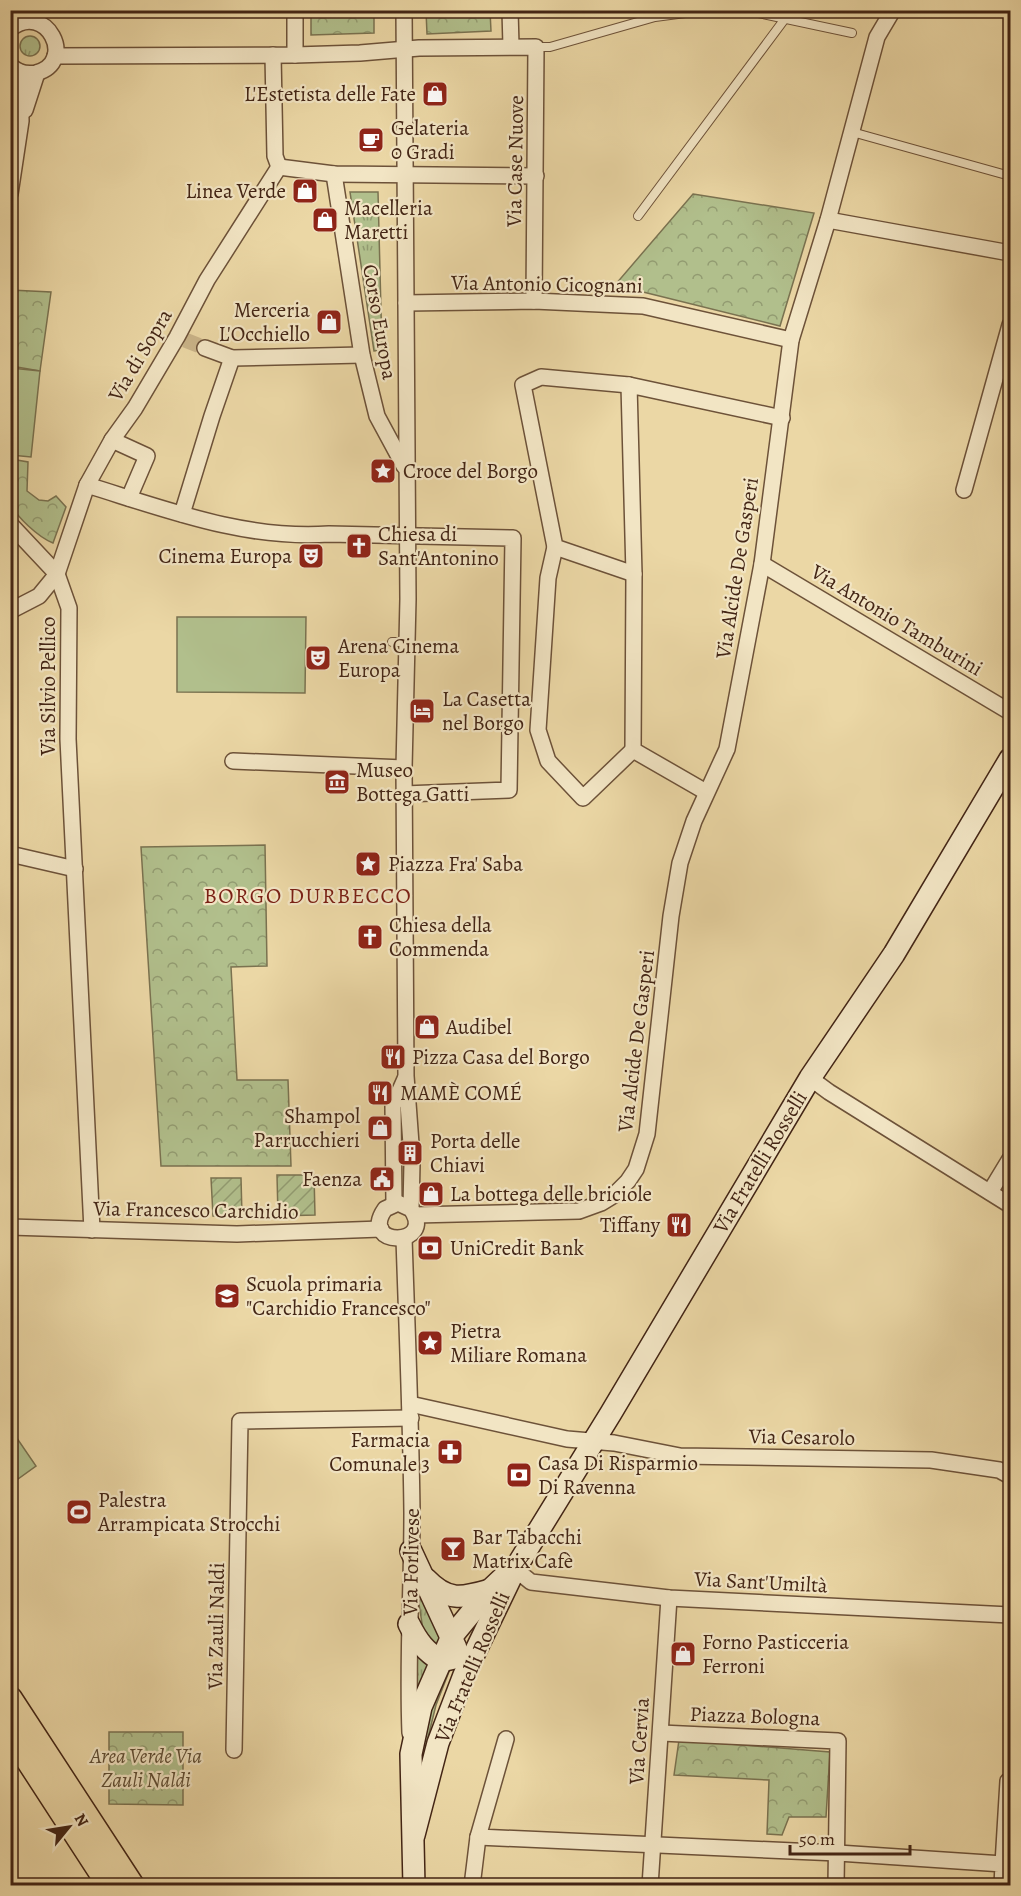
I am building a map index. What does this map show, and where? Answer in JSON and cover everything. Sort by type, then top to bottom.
[{"type":"main road","name":"Via Fratelli Rosselli","points":[[411,1754],[421,1707],[459,1655],[515,1569],[810,1078],[894,954],[1011,759]]},
{"type":"main road","points":[[411,1551],[459,1655]]},
{"type":"main road","name":"Via Fratelli Rosselli","points":[[452,1636],[490,1590],[515,1569]]},
{"type":"main road","points":[[423,1576],[444,1594],[456,1597],[490,1590]]},
{"type":"main road","points":[[410,1624],[422,1647],[459,1655]]},
{"type":"main road","name":"Via Fratelli Rosselli","points":[[414,1835],[438,1743],[436,1717],[459,1655]]},
{"type":"main road","points":[[10,1699],[132,1886]]},
{"type":"main road","points":[[10,1732],[110,1886]]},
{"type":"main road","name":"Via Forlivese","points":[[411,1754],[414,1886]]},
{"type":"street","points":[[295,10],[295,55]]},
{"type":"street","name":"Corso Europa","points":[[404,10],[407,535],[399,642],[404,768],[399,870],[406,1076],[411,1144]]},
{"type":"street","points":[[510,10],[511,46]]},
{"type":"street","name":"Via Alcide De Gasperi","points":[[413,1212],[579,1211],[601,1203],[614,1195],[636,1169],[647,1134],[671,916],[680,863],[694,821],[727,749],[762,564],[791,340],[828,220],[877,37],[893,10]]},
{"type":"street","points":[[10,29],[38,16],[41,23],[53,34],[56,49],[55,56],[45,69],[37,73],[29,74],[16,68]]},
{"type":"street","points":[[55,56],[68,58],[295,55],[405,49],[536,47]]},
{"type":"street","name":"Via Case Nuove","points":[[534,301],[536,47]]},
{"type":"street","points":[[273,55],[275,156],[279,167],[334,174],[536,176]]},
{"type":"street","points":[[16,68],[21,121]]},
{"type":"street","points":[[10,194],[21,121],[37,73]]},
{"type":"street","name":"Via di Sopra","points":[[10,611],[39,596],[57,573],[87,485],[112,440],[181,339],[207,280],[279,167]]},
{"type":"street","name":"Corso Europa","points":[[334,174],[362,355],[377,416],[406,470]]},
{"type":"street","points":[[828,220],[1011,254]]},
{"type":"street","name":"Via Antonio Cicognani","points":[[406,303],[534,301],[643,306],[791,340]]},
{"type":"street","points":[[964,490],[1007,352],[1011,324]]},
{"type":"street","points":[[205,348],[232,358],[362,355]]},
{"type":"street","points":[[182,514],[232,358]]},
{"type":"street","points":[[629,385],[634,574],[633,750],[583,798],[548,761],[538,730],[548,578],[555,548],[523,386],[542,378],[629,385],[782,418]]},
{"type":"street","points":[[112,440],[147,456],[129,498]]},
{"type":"street","points":[[87,485],[211,524],[299,536],[329,534],[513,538],[509,790],[404,794]]},
{"type":"street","name":"Via Silvio Pellico","points":[[10,524],[57,573],[69,608],[68,739],[92,1230]]},
{"type":"street","points":[[555,548],[634,574]]},
{"type":"street","name":"Via Antonio Tamburini","points":[[762,564],[1011,712]]},
{"type":"street","points":[[633,750],[706,792]]},
{"type":"street","points":[[233,761],[404,768]]},
{"type":"street","points":[[10,854],[75,868]]},
{"type":"street","name":"Corso Europa","points":[[394,1204],[393,1106],[406,1076]]},
{"type":"street","points":[[810,1078],[1011,1205]]},
{"type":"street","points":[[990,1192],[1011,1159]]},
{"type":"street","name":"Via Forlivese","points":[[411,1754],[408,1689],[411,1411],[404,1238],[413,1231],[416,1221],[413,1212],[412,1163]]},
{"type":"street","points":[[404,1238],[388,1237],[381,1229],[382,1213],[394,1204],[403,1204],[413,1212]]},
{"type":"street","name":"Via Francesco Carchidio","points":[[10,1227],[237,1234],[381,1229]]},
{"type":"street","name":"Via Cesarolo","points":[[411,1411],[567,1439],[614,1443],[680,1456],[931,1460],[999,1470],[1011,1476]]},
{"type":"street","name":"Via Zauli Naldi","points":[[234,1750],[240,1421],[411,1411]]},
{"type":"street","name":"Via Sant'Umiltà","points":[[515,1569],[531,1582],[669,1598],[1011,1615]]},
{"type":"street","name":"Via Cervia","points":[[650,1886],[669,1598]]},
{"type":"street","name":"Piazza Bologna","points":[[661,1733],[838,1741],[837,1853]]},
{"type":"street","points":[[472,1886],[478,1837],[506,1739]]},
{"type":"street","points":[[1002,1886],[1008,1781]]},
{"type":"street","points":[[478,1837],[837,1853],[1003,1864]]},
{"type":"street","points":[[836,1886],[837,1853]]},
{"type":"lane","points":[[536,47],[550,46],[655,17],[708,10]]},
{"type":"lane","points":[[744,10],[852,33]]},
{"type":"lane","points":[[638,216],[784,20]]},
{"type":"lane","points":[[852,132],[1011,176]]},
{"type":"green space","points":[[311,11],[374,11],[374,33],[311,35]]},
{"type":"green space","points":[[426,11],[490,11],[491,31],[427,34]]},
{"type":"green space","points":[[30,36],[37,39],[40,46],[37,53],[30,56],[23,53],[20,46],[23,39]]},
{"type":"green space","points":[[350,192],[378,192],[382,350],[374,351]]},
{"type":"green space","points":[[693,194],[814,213],[780,326],[615,285]]},
{"type":"green space","points":[[10,290],[51,292],[40,371],[11,366]]},
{"type":"green space","points":[[11,368],[40,371],[31,457],[11,455]]},
{"type":"green space","points":[[11,459],[28,462],[27,491],[39,500],[48,501],[56,496],[66,507],[53,543],[28,526],[12,507],[9,491]]},
{"type":"green space","points":[[177,617],[306,617],[305,693],[177,692]]},
{"type":"green space","points":[[265,845],[267,966],[231,967],[237,1080],[288,1080],[291,1166],[161,1166],[141,847]]},
{"type":"green space","points":[[277,1175],[314,1175],[315,1215],[278,1216]]},
{"type":"green space","points":[[211,1178],[241,1178],[242,1216],[213,1216]]},
{"type":"green space","points":[[10,1428],[36,1466],[11,1484],[10,1484]]},
{"type":"green space","points":[[422,1591],[445,1636],[438,1650],[424,1636],[419,1604]]},
{"type":"green space","points":[[413,1640],[431,1661],[414,1725]]},
{"type":"green space","points":[[452,1664],[436,1705],[418,1778],[430,1693]]},
{"type":"green space","name":"Area Verde Via Zauli Naldi","points":[[109,1732],[183,1732],[183,1805],[109,1804]]},
{"type":"green space","points":[[679,1740],[830,1752],[826,1817],[789,1817],[782,1835],[767,1834],[769,1780],[674,1775]]},
{"type":"tunnel","points":[[185,340],[205,348]]},
{"type":"place","name":"L'Estetista delle Fate","points":[[435,94]]},
{"type":"place","name":"Gelateria 0 Gradi","points":[[371,140]]},
{"type":"place","name":"Linea Verde","points":[[305,191]]},
{"type":"place","name":"Macelleria Maretti","points":[[325,220]]},
{"type":"place","name":"Merceria L'Occhiello","points":[[329,322]]},
{"type":"place","name":"Croce del Borgo","points":[[383,471]]},
{"type":"place","name":"Chiesa di Sant'Antonino","points":[[359,546]]},
{"type":"place","name":"Cinema Europa","points":[[311,556]]},
{"type":"place","name":"Arena Cinema Europa","points":[[318,658]]},
{"type":"place","name":"La Casetta nel Borgo","points":[[422,711]]},
{"type":"place","name":"Museo Bottega Gatti","points":[[337,782]]},
{"type":"place","name":"Piazza Fra' Saba","points":[[368,864]]},
{"type":"place","name":"Chiesa della Commenda","points":[[370,937]]},
{"type":"place","name":"Audibel","points":[[427,1027]]},
{"type":"place","name":"Pizza Casa del Borgo","points":[[393,1057]]},
{"type":"place","name":"MAMÈ COMÉ","points":[[380,1093]]},
{"type":"place","name":"Shampol Parrucchieri","points":[[380,1128]]},
{"type":"place","name":"Porta delle Chiavi","points":[[410,1153]]},
{"type":"place","name":"Faenza","points":[[382,1179]]},
{"type":"place","name":"La bottega delle briciole","points":[[431,1194]]},
{"type":"place","name":"Tiffany","points":[[679,1225]]},
{"type":"place","name":"UniCredit Bank","points":[[430,1248]]},
{"type":"place","name":"Scuola primaria \"Carchidio Francesco\"","points":[[227,1296]]},
{"type":"place","name":"Pietra Miliare Romana","points":[[430,1343]]},
{"type":"place","name":"Farmacia Comunale 3","points":[[450,1452]]},
{"type":"place","name":"Casa Di Risparmio Di Ravenna","points":[[519,1475]]},
{"type":"place","name":"Palestra Arrampicata Strocchi","points":[[79,1512]]},
{"type":"place","name":"Bar Tabacchi Matrix Cafè","points":[[453,1549]]},
{"type":"place","name":"Forno Pasticceria Ferroni","points":[[683,1654]]},
{"type":"district","name":"BORGO DURBECCO","points":[[308,895]]}]
